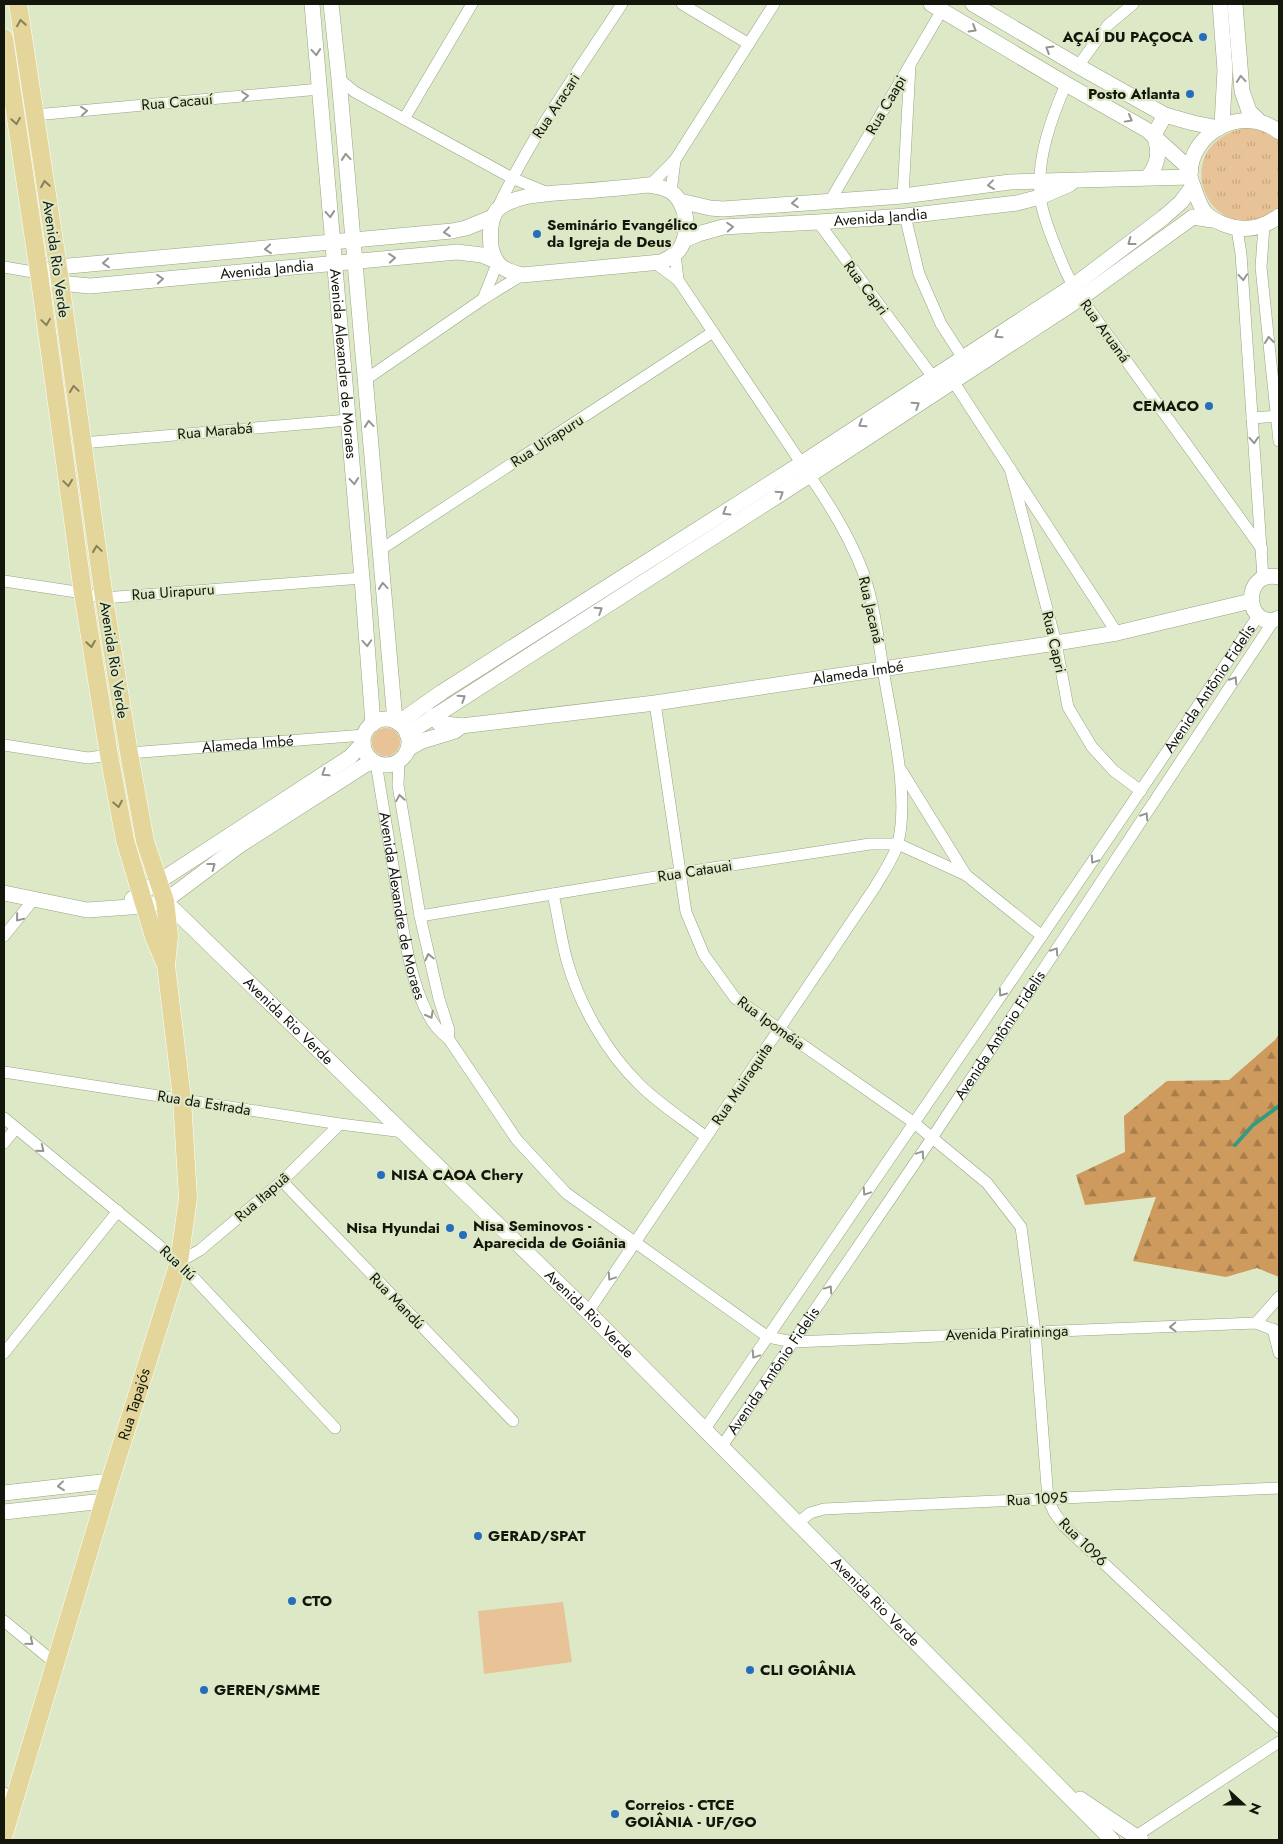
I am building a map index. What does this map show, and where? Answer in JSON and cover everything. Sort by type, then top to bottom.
[{"type":"main road","name":"Avenida Rio Verde","points":[[18,4],[59,275],[104,598],[129,753],[144,841],[165,901]]},
{"type":"main road","name":"Avenida Rio Verde","points":[[4,38],[83,593],[109,755],[125,840],[143,899]]},
{"type":"main road","name":"Rua Tapajós","points":[[143,899],[154,937],[166,965]]},
{"type":"main road","name":"Rua Tapajós","points":[[4,1834],[9,1797],[55,1663],[179,1262],[188,1198],[182,1099],[166,965],[170,936],[165,901]]},
{"type":"street","name":"Avenida Alexandre de Moraes","points":[[312,4],[362,578],[367,734]]},
{"type":"street","name":"Avenida Alexandre de Moraes","points":[[330,4],[354,241],[380,550],[401,738],[398,785],[420,916],[439,999],[449,1030],[448,1038]]},
{"type":"street","points":[[404,119],[472,4]]},
{"type":"street","name":"Rua Aracari","points":[[494,214],[530,145],[622,4]]},
{"type":"street","points":[[682,4],[749,44]]},
{"type":"street","points":[[648,185],[675,160],[774,4]]},
{"type":"street","points":[[973,4],[1078,66],[1165,114],[1193,123],[1220,126],[1246,120],[1260,122],[1278,130]]},
{"type":"street","points":[[1078,66],[1108,25],[1133,4]]},
{"type":"street","points":[[4,894],[87,910],[116,909],[143,899],[165,901],[240,845],[365,765],[375,763],[388,765],[401,738],[442,692],[953,381],[1077,292],[1181,202],[1191,178],[1197,149],[1220,126],[1225,70],[1220,4]]},
{"type":"street","points":[[1235,4],[1242,91],[1249,111],[1260,122]]},
{"type":"street","points":[[937,7],[1154,135],[1191,178],[1201,208],[1212,220]]},
{"type":"street","name":"Rua Caapi","points":[[830,201],[911,63],[937,7]]},
{"type":"street","points":[[903,196],[911,63]]},
{"type":"street","points":[[339,79],[355,92],[512,178],[550,194]]},
{"type":"street","name":"Rua Aruaná","points":[[1066,84],[1054,113],[1046,141],[1040,181],[1040,196],[1045,220],[1066,275],[1262,549]]},
{"type":"street","name":"Rua Cacauí","points":[[35,116],[320,89]]},
{"type":"street","points":[[1148,177],[1154,170],[1158,155],[1158,147],[1154,135],[1165,114]]},
{"type":"street","points":[[366,380],[483,299],[522,276],[655,264],[674,254],[684,240],[686,228],[685,214],[676,197],[675,160]]},
{"type":"street","name":"Avenida Jandia","points":[[39,274],[59,275],[452,231],[466,228],[494,214],[512,201],[525,197],[648,185],[660,187],[676,197],[710,208],[723,209],[903,196],[1010,182],[1148,177],[1191,178]]},
{"type":"street","name":"Avenida Jandia","points":[[684,240],[723,227],[905,216],[1016,203],[1040,196],[1076,181]]},
{"type":"street","points":[[483,299],[492,279],[496,262],[491,241],[494,214]]},
{"type":"street","points":[[905,216],[919,274],[941,324],[962,358]]},
{"type":"street","points":[[401,738],[806,469],[962,358],[1077,292],[1165,237],[1193,217],[1212,220],[1237,229],[1248,230],[1264,226],[1279,216]]},
{"type":"street","name":"Rua Capri","points":[[818,222],[933,378]]},
{"type":"street","points":[[1154,225],[1167,224],[1169,228],[1165,237]]},
{"type":"street","points":[[1264,226],[1261,267],[1278,416],[1279,441]]},
{"type":"street","points":[[1237,229],[1241,254],[1263,578]]},
{"type":"street","name":"Avenida Jandia","points":[[59,275],[90,286],[457,252],[482,254],[511,273],[522,276]]},
{"type":"street","name":"Rua Jacaná","points":[[674,254],[678,280]]},
{"type":"street","name":"Rua Jacaná","points":[[655,264],[678,280],[835,512],[863,572],[877,629],[898,766],[966,875],[1042,936]]},
{"type":"street","points":[[4,267],[39,274]]},
{"type":"street","name":"Rua Uirapuru","points":[[380,550],[713,332]]},
{"type":"street","name":"Rua Capri","points":[[953,381],[1117,633]]},
{"type":"street","points":[[1252,418],[1278,416]]},
{"type":"street","name":"Rua Marabá","points":[[82,443],[348,420]]},
{"type":"street","name":"Rua Capri","points":[[1010,468],[1056,643],[1068,707],[1092,747],[1114,771],[1142,791]]},
{"type":"street","points":[[1277,619],[1265,620],[1258,616],[1251,601],[1253,589],[1259,580],[1269,576],[1279,576]]},
{"type":"street","name":"Rua Uirapuru","points":[[4,581],[104,598],[362,578]]},
{"type":"street","name":"Alameda Imbé","points":[[433,716],[439,722],[461,726],[655,703],[1117,633],[1251,601]]},
{"type":"street","name":"Avenida Antônio Fidelis","points":[[705,1429],[913,1122],[1142,791],[1258,616]]},
{"type":"street","name":"Avenida Antônio Fidelis","points":[[722,1446],[932,1138],[1277,619]]},
{"type":"street","name":"Rua Ipoméia","points":[[655,703],[686,912],[704,955],[735,998],[913,1122],[987,1183],[1021,1227]]},
{"type":"street","points":[[143,899],[159,881],[350,757],[367,734],[387,720],[401,738]]},
{"type":"street","name":"Alameda Imbé","points":[[401,738],[422,740],[455,731],[461,726]]},
{"type":"street","points":[[367,734],[365,750],[375,763]]},
{"type":"street","name":"Alameda Imbé","points":[[129,753],[367,734]]},
{"type":"street","points":[[4,745],[88,758],[109,755]]},
{"type":"street","name":"Avenida Alexandre de Moraes","points":[[375,763],[408,952],[419,991],[430,1017],[441,1034],[448,1038],[517,1140],[566,1194],[768,1337]]},
{"type":"street","name":"Rua Muiraquita","points":[[588,1312],[875,887],[898,844],[902,792],[898,766]]},
{"type":"street","name":"Rua Catauai","points":[[420,916],[870,844],[898,844],[966,875]]},
{"type":"street","points":[[553,894],[567,961],[580,996],[595,1025],[617,1058],[640,1086],[706,1137]]},
{"type":"street","points":[[4,936],[34,899]]},
{"type":"street","name":"Avenida Rio Verde","points":[[165,901],[588,1312],[1112,1840]]},
{"type":"street","name":"Rua da Estrada","points":[[4,1072],[340,1124],[404,1132]]},
{"type":"street","name":"Rua Itú","points":[[4,1118],[179,1262],[335,1428]]},
{"type":"street","name":"Rua Itapuã","points":[[179,1262],[200,1250],[282,1181],[340,1124]]},
{"type":"street","points":[[4,1143],[16,1128]]},
{"type":"street","name":"Rua Mandú","points":[[282,1181],[513,1421]]},
{"type":"street","points":[[4,1352],[118,1211]]},
{"type":"street","name":"Rua 1096","points":[[1021,1227],[1035,1332],[1048,1499],[1054,1512],[1064,1526],[1279,1727]]},
{"type":"street","points":[[1279,1297],[1256,1323],[1276,1330],[1279,1354]]},
{"type":"street","name":"Avenida Piratininga","points":[[768,1337],[793,1342],[1256,1323]]},
{"type":"street","points":[[4,1493],[110,1481]]},
{"type":"street","name":"Rua 1095","points":[[798,1523],[810,1513],[824,1509],[1279,1488]]},
{"type":"street","points":[[4,1512],[104,1501]]},
{"type":"street","points":[[4,1622],[55,1663]]},
{"type":"street","points":[[1139,1838],[1279,1742]]},
{"type":"street","name":"Avenida Rio Verde","points":[[1058,1784],[1139,1838]]},
{"type":"green space","points":[[1246,128],[1260,130],[1279,141],[1279,206],[1267,215],[1252,220],[1234,219],[1219,211],[1208,198],[1202,182],[1202,165],[1209,149],[1223,136]]},
{"type":"green space","points":[[386,728],[396,732],[400,742],[396,752],[386,756],[376,752],[372,742],[376,732]]},
{"type":"green space","points":[[1279,1034],[1279,1277],[1257,1268],[1226,1277],[1133,1261],[1156,1197],[1085,1205],[1076,1175],[1125,1152],[1124,1116],[1167,1081],[1229,1080],[1275,1040]]},
{"type":"green space","points":[[563,1602],[572,1662],[484,1674],[478,1611]]},
{"type":"waterway","points":[[1235,1145],[1253,1125],[1279,1106]]},
{"type":"place","name":"AÇAÍ DU PAÇOCA","points":[[1203,37]]},
{"type":"place","name":"Posto Atlanta","points":[[1190,94]]},
{"type":"place","name":"Seminário Evangélico da Igreja de Deus","points":[[537,234]]},
{"type":"place","name":"CEMACO","points":[[1209,406]]},
{"type":"place","name":"NISA CAOA Chery","points":[[381,1175]]},
{"type":"place","name":"Nisa Hyundai","points":[[450,1228]]},
{"type":"place","name":"Nisa Seminovos - Aparecida de Goiânia","points":[[463,1235]]},
{"type":"place","name":"GERAD/SPAT","points":[[478,1536]]},
{"type":"place","name":"CTO","points":[[292,1601]]},
{"type":"place","name":"CLI GOIÂNIA","points":[[750,1670]]},
{"type":"place","name":"GEREN/SMME","points":[[204,1690]]},
{"type":"place","name":"Correios - CTCE GOIÂNIA - UF/GO","points":[[615,1814]]}]
